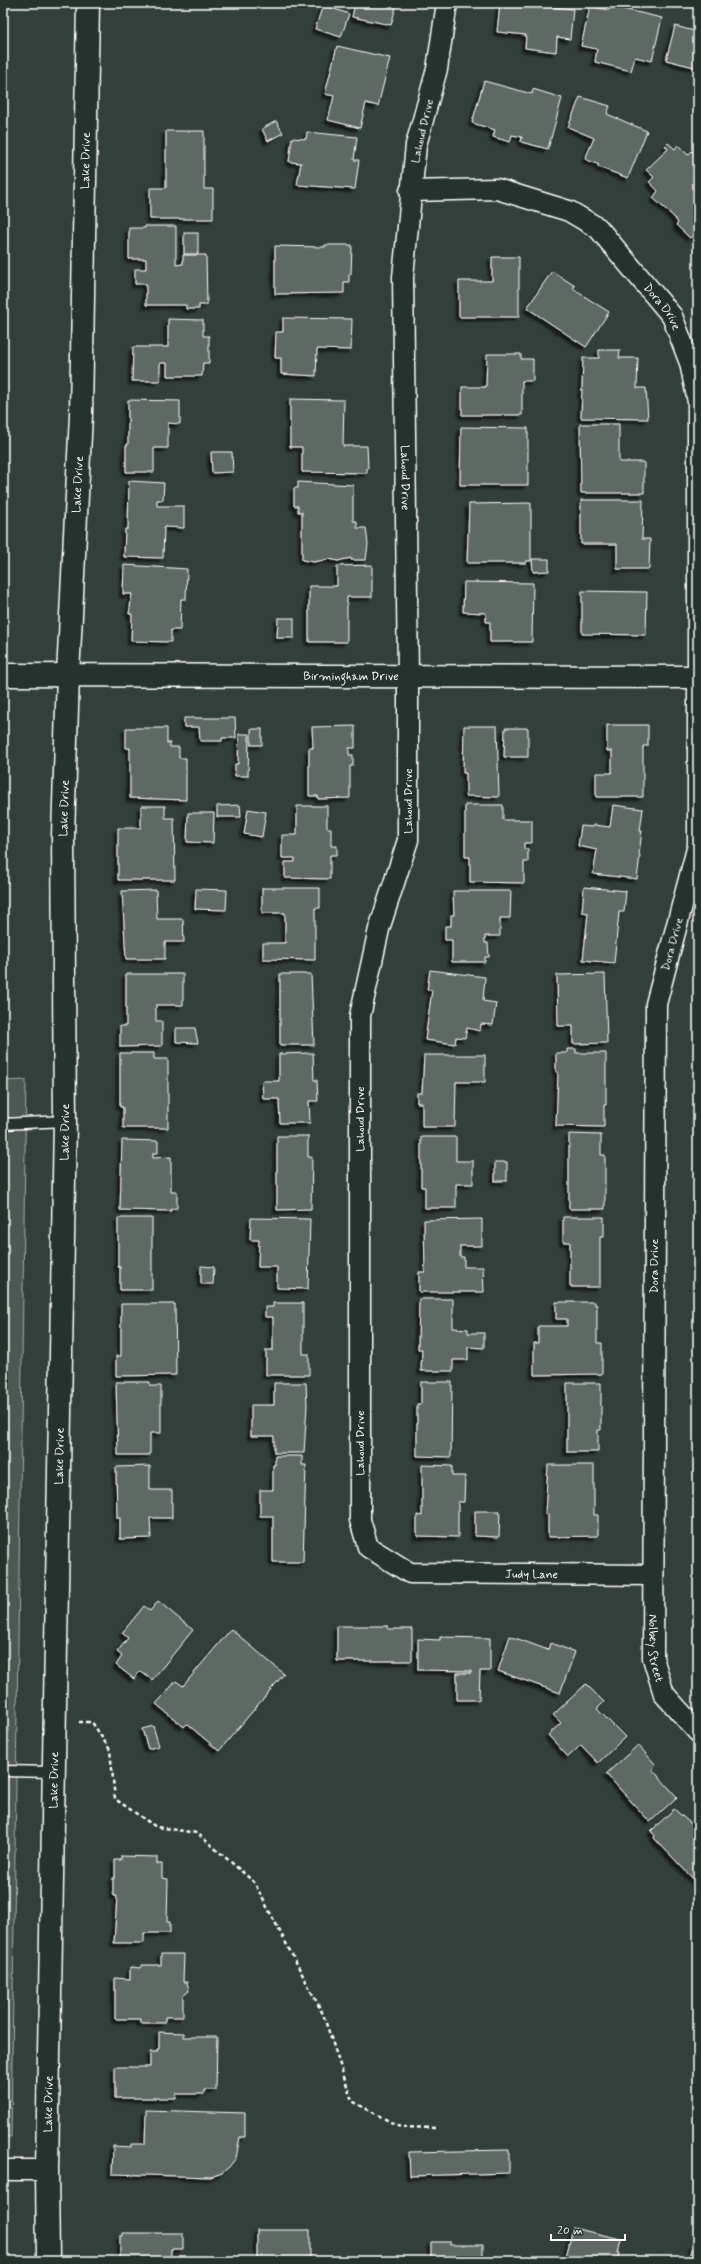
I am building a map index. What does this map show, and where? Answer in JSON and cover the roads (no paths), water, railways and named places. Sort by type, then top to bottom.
[{"type":"main road","name":"Lake Drive","points":[[48,2261],[47,2170],[65,1121],[63,836],[68,675],[81,415],[88,3]]},
{"type":"main road","name":"Birmingham Drive","points":[[3,675],[698,677]]},
{"type":"street","name":"Lahoud Drive","points":[[410,1573],[368,1547],[360,1520],[360,1016],[379,929],[408,840],[408,676],[402,277],[416,145],[437,69],[447,3]]},
{"type":"street","name":"Dora Drive","points":[[410,191],[498,189],[569,211],[598,228],[672,316],[690,363],[698,402],[698,845],[656,1004],[653,1575]]},
{"type":"street","name":"Judy Lane","points":[[410,1573],[653,1575]]},
{"type":"street","name":"Nolbey Street","points":[[653,1575],[653,1658],[664,1694],[698,1732]]},
{"type":"street","points":[[3,2170],[47,2170]]},
{"type":"lane","points":[[3,1124],[65,1121]]},
{"type":"lane","points":[[3,1771],[53,1772]]}]
